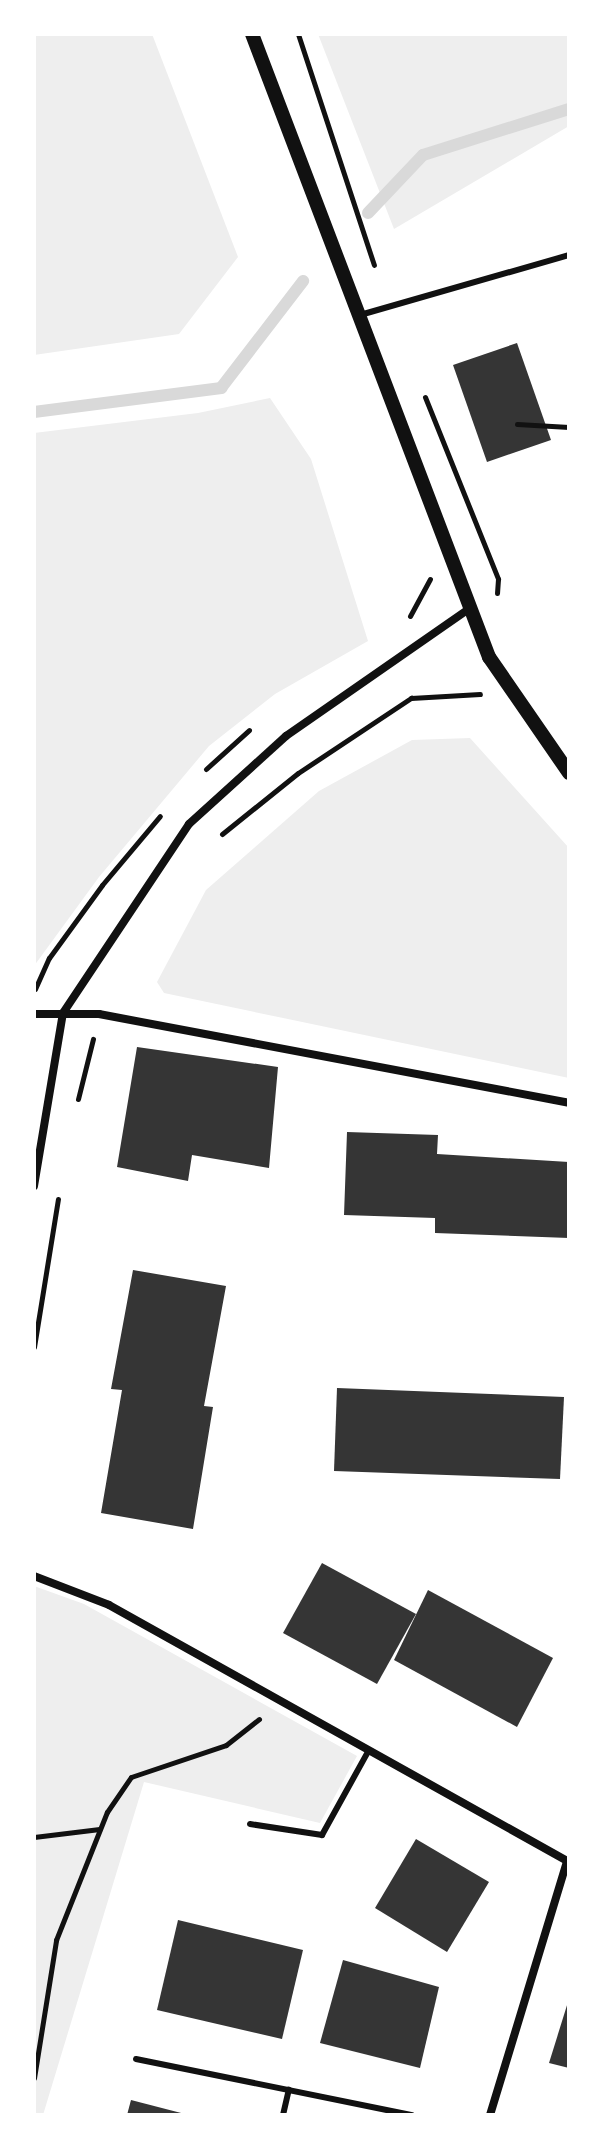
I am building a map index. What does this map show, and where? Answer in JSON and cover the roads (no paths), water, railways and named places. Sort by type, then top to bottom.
[{"type":"street","points":[[252,34],[489,657],[569,773]]},
{"type":"street","points":[[34,1186],[63,1013],[189,824],[286,736],[469,609]]},
{"type":"street","points":[[34,1014],[99,1014],[569,1103]]},
{"type":"street","points":[[34,1576],[109,1605],[568,1862],[490,2115]]},
{"type":"lane","points":[[360,315],[387,304],[569,255]]},
{"type":"lane","points":[[250,1824],[322,1835],[369,1750]]},
{"type":"lane","points":[[136,2059],[412,2115]]},
{"type":"lane","points":[[283,2115],[289,2090]]},
{"type":"waterway","points":[[368,213],[423,155],[569,109]]},
{"type":"waterway","points":[[34,412],[221,388],[303,281]]}]
